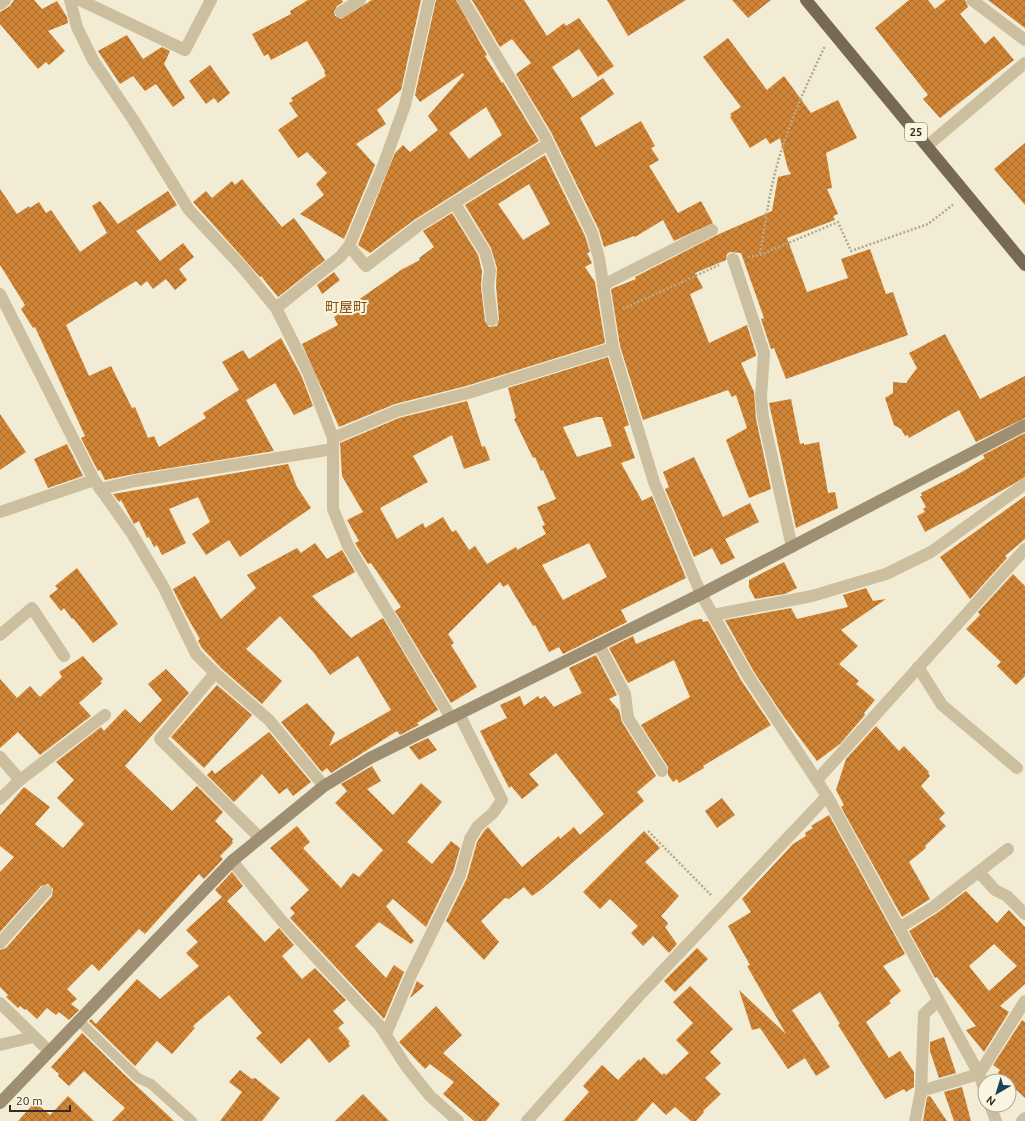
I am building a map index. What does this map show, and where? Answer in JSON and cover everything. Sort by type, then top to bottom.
[{"type":"main road","name":"25","points":[[806,0],[1025,265]]},
{"type":"street","points":[[0,4],[5,0]]},
{"type":"street","points":[[70,0],[78,26],[93,60],[189,210],[243,268],[276,308],[308,372],[333,444],[333,509],[348,546],[455,716],[502,800],[493,813],[478,826],[470,839],[460,874],[411,975],[386,1034]]},
{"type":"street","points":[[80,0],[185,50],[211,0]]},
{"type":"street","points":[[341,12],[360,0]]},
{"type":"street","points":[[276,308],[340,257],[349,246],[383,166],[405,105],[429,0]]},
{"type":"street","points":[[463,0],[548,144],[592,233],[599,258],[613,348],[654,482],[701,594],[748,676],[827,796],[978,1073]]},
{"type":"street","points":[[972,0],[1025,40]]},
{"type":"street","points":[[927,146],[1025,63]]},
{"type":"street","points":[[349,246],[366,266],[418,226],[548,144]]},
{"type":"street","points":[[455,204],[485,252],[490,270],[488,286],[492,320]]},
{"type":"street","points":[[603,285],[712,230]]},
{"type":"street","points":[[733,259],[764,353],[761,397],[762,417],[792,547]]},
{"type":"street","points":[[0,294],[97,485],[131,532],[163,586],[196,654],[214,673],[269,720],[324,786]]},
{"type":"street","points":[[0,512],[97,485],[135,481],[333,444],[397,411],[468,393],[613,348]]},
{"type":"street","points":[[0,1103],[232,861],[259,837],[324,786],[370,758],[701,594],[1025,424]]},
{"type":"street","points":[[713,615],[812,596],[886,574],[932,552],[1025,484]]},
{"type":"street","points":[[817,780],[1025,549]]},
{"type":"street","points":[[0,635],[32,608],[64,656]]},
{"type":"street","points":[[599,645],[625,694],[628,718],[662,771]]},
{"type":"street","points":[[918,667],[942,704],[1017,768]]},
{"type":"street","points":[[214,673],[160,739],[259,837]]},
{"type":"street","points":[[0,799],[20,780],[105,715]]},
{"type":"street","points":[[0,757],[20,780]]},
{"type":"street","points":[[527,1121],[637,998],[827,796]]},
{"type":"street","points":[[899,928],[933,907],[1008,849]]},
{"type":"street","points":[[232,861],[282,921],[386,1034],[406,1066],[430,1096],[458,1121]]},
{"type":"street","points":[[979,872],[995,890],[1008,896],[1025,914]]},
{"type":"street","points":[[0,943],[46,891]]},
{"type":"street","points":[[915,1121],[921,1091],[924,1014],[938,1001]]},
{"type":"street","points":[[980,1073],[1025,1001]]},
{"type":"street","points":[[0,1003],[49,1051]]},
{"type":"street","points":[[0,1045],[33,1037]]},
{"type":"street","points":[[921,1091],[977,1075]]},
{"type":"street","points":[[1022,1121],[1025,1118]]},
{"type":"lane","points":[[78,1020],[138,1078],[151,1084],[192,1121]]},
{"type":"path","points":[[760,255],[774,174],[787,132],[803,92],[832,31]]},
{"type":"path","points":[[609,317],[668,288],[733,259],[760,255],[838,222],[851,251],[928,224],[966,194]]},
{"type":"path","points":[[648,831],[713,897]]},
{"type":"building","points":[[14,0],[34,0],[42,9],[57,1],[67,17],[68,23],[48,31],[65,51],[49,65],[46,62],[38,69],[0,24],[0,12],[10,6]]},
{"type":"building","points":[[308,0],[342,0],[343,2],[337,6],[334,12],[335,16],[341,19],[372,0],[421,0],[401,90],[377,110],[386,124],[356,144],[375,165],[344,239],[300,214],[324,195],[316,184],[327,173],[307,152],[298,158],[278,130],[298,116],[289,103],[293,101],[291,98],[326,76],[325,71],[307,41],[271,60],[268,54],[264,56],[252,34],[291,14],[290,11]]},
{"type":"building","points":[[436,0],[456,0],[487,55],[485,56],[502,83],[503,82],[539,141],[414,220],[370,253],[358,245],[395,153],[403,145],[410,152],[438,130],[428,116],[464,75],[463,73],[420,102],[415,95]],"holes":[[[486,107],[502,135],[469,159],[449,133]]]},
{"type":"building","points":[[472,0],[524,0],[547,36],[564,23],[566,26],[579,18],[614,66],[598,77],[579,49],[552,67],[573,98],[603,78],[614,94],[580,118],[596,147],[641,121],[655,146],[651,148],[659,160],[649,166],[678,213],[701,201],[713,223],[674,241],[663,220],[635,237],[634,236],[604,247],[599,230],[551,132],[516,74],[531,63],[512,39],[500,47]]},
{"type":"building","points":[[607,0],[686,0],[628,36]]},
{"type":"building","points":[[732,0],[771,0],[748,18]]},
{"type":"building","points":[[909,0],[928,0],[935,9],[946,0],[965,0],[968,7],[960,14],[985,44],[994,36],[1014,60],[940,118],[923,99],[928,95],[875,28]]},
{"type":"building","points":[[988,0],[1025,0],[1025,28]]},
{"type":"building","points":[[127,35],[143,59],[162,47],[170,51],[164,64],[185,98],[173,107],[156,84],[145,91],[133,76],[120,84],[98,51]]},
{"type":"building","points":[[728,38],[767,90],[784,76],[811,113],[838,100],[857,138],[826,153],[832,188],[827,189],[838,214],[833,216],[835,220],[787,238],[807,292],[848,278],[841,259],[870,249],[886,294],[893,292],[908,335],[786,379],[774,348],[771,349],[761,319],[764,318],[741,253],[730,252],[727,254],[726,260],[695,273],[703,288],[690,294],[709,343],[747,325],[756,354],[756,356],[741,363],[754,392],[756,419],[771,489],[749,498],[726,440],[747,428],[736,395],[732,397],[728,390],[643,420],[620,346],[611,289],[636,279],[635,277],[719,234],[772,211],[778,177],[791,174],[788,169],[780,138],[770,144],[766,138],[750,148],[730,117],[732,116],[730,114],[741,107],[703,57]]},
{"type":"building","points":[[210,65],[230,93],[218,103],[214,98],[206,104],[189,81]]},
{"type":"building","points":[[1025,143],[1025,205],[994,169]]},
{"type":"building","points":[[545,155],[585,236],[590,252],[587,253],[592,263],[585,267],[595,282],[605,343],[466,386],[395,404],[339,427],[302,344],[338,325],[334,317],[401,270],[420,260],[419,258],[434,247],[423,231],[452,213],[478,255],[482,271],[481,287],[485,321],[489,327],[497,326],[499,319],[496,286],[497,268],[491,248],[465,205]],"holes":[[[529,184],[550,224],[523,240],[498,204]]]},
{"type":"building","points":[[242,179],[282,227],[294,218],[325,260],[278,297],[261,276],[260,277],[193,202],[206,191],[212,198],[232,181],[235,185]]},
{"type":"building","points":[[0,189],[17,214],[29,206],[30,208],[39,202],[46,213],[51,210],[80,252],[107,233],[92,206],[100,201],[118,224],[168,191],[177,205],[136,231],[160,261],[183,243],[194,257],[179,269],[187,280],[175,290],[166,279],[153,289],[147,281],[141,286],[136,281],[66,325],[89,376],[111,366],[132,408],[135,407],[148,438],[154,436],[159,447],[206,418],[203,413],[239,390],[222,362],[243,350],[249,359],[281,338],[301,375],[313,406],[294,415],[275,383],[246,400],[274,451],[105,480],[100,470],[98,471],[81,438],[85,436],[35,327],[33,328],[21,309],[25,305],[0,265]]},
{"type":"building","points":[[334,272],[340,280],[322,294],[317,285]]},
{"type":"building","points":[[945,334],[980,399],[1025,376],[1025,418],[976,442],[959,410],[909,438],[908,435],[905,436],[901,429],[894,425],[885,398],[893,393],[893,382],[906,383],[917,368],[909,353]]},
{"type":"building","points":[[608,357],[629,425],[624,427],[635,458],[621,463],[642,501],[652,496],[686,578],[621,610],[627,622],[563,654],[559,647],[549,652],[535,625],[533,626],[508,584],[503,587],[500,582],[448,634],[454,643],[451,645],[477,687],[451,703],[395,611],[401,607],[371,563],[368,564],[355,543],[359,541],[347,520],[363,512],[342,476],[340,443],[399,418],[467,401],[482,447],[485,446],[490,460],[464,469],[452,435],[413,456],[428,482],[380,508],[397,539],[423,523],[425,528],[443,517],[452,532],[456,530],[469,550],[475,546],[487,564],[516,547],[517,550],[546,534],[542,526],[545,525],[537,507],[556,499],[543,470],[541,471],[535,457],[533,458],[514,419],[516,418],[508,388]],"holes":[[[596,417],[602,417],[612,446],[577,457],[563,427]],[[589,543],[607,577],[563,600],[542,565]]]},
{"type":"building","points":[[791,399],[800,444],[804,443],[804,445],[819,442],[828,493],[835,492],[838,508],[796,528],[769,403]]},
{"type":"building","points":[[0,414],[26,452],[0,470]]},
{"type":"building","points":[[1025,433],[1025,477],[925,532],[917,516],[925,512],[923,509],[926,507],[920,496],[922,496],[921,493],[960,473],[985,458],[983,455]]},
{"type":"building","points":[[67,444],[83,476],[48,488],[34,459]]},
{"type":"building","points":[[694,457],[723,517],[750,503],[759,522],[725,539],[735,558],[721,565],[712,548],[694,557],[665,489],[669,487],[663,472]]},
{"type":"building","points":[[288,464],[297,487],[311,508],[240,557],[229,540],[206,555],[192,534],[210,522],[198,497],[169,509],[186,543],[162,555],[157,545],[154,547],[149,537],[147,538],[139,521],[134,524],[121,500],[119,502],[113,494]]},
{"type":"building","points":[[1025,496],[1025,539],[1005,556],[1007,558],[970,599],[940,557]]},
{"type":"building","points":[[315,543],[327,559],[342,550],[355,572],[312,596],[351,638],[383,618],[438,710],[417,723],[419,725],[400,735],[397,731],[331,773],[327,768],[322,772],[281,722],[307,703],[335,733],[329,746],[391,710],[358,656],[330,675],[314,653],[280,616],[246,649],[282,681],[262,704],[222,669],[202,648],[198,641],[200,639],[173,589],[195,576],[221,619],[256,588],[247,575],[297,548],[301,553]]},
{"type":"building","points":[[784,562],[797,588],[785,594],[755,599],[749,587],[749,580]]},
{"type":"building","points":[[77,568],[118,624],[93,643],[64,608],[61,611],[49,596],[58,589],[55,586]]},
{"type":"building","points":[[1013,574],[1025,586],[1025,676],[1016,685],[997,666],[1001,662],[966,629],[980,615],[978,612]]},
{"type":"building","points":[[866,588],[873,601],[886,599],[841,630],[858,646],[839,664],[859,681],[856,684],[875,700],[864,713],[865,715],[840,744],[817,761],[784,717],[754,672],[725,620],[791,608],[797,619],[848,607],[843,595]]},
{"type":"building","points":[[702,619],[703,622],[708,621],[741,680],[771,725],[703,766],[704,768],[679,783],[677,779],[673,782],[668,775],[668,767],[641,725],[690,697],[674,660],[628,683],[609,648],[633,636],[636,644],[694,620]]},
{"type":"building","points":[[596,655],[617,695],[609,699],[619,710],[622,722],[656,776],[637,792],[644,801],[542,889],[532,896],[524,887],[509,899],[505,898],[481,921],[499,942],[484,960],[446,921],[467,878],[477,842],[484,831],[488,827],[522,867],[559,836],[560,839],[574,827],[580,835],[604,814],[556,753],[529,774],[539,785],[522,799],[511,786],[509,788],[480,731],[507,718],[500,705],[520,696],[524,706],[538,696],[540,699],[545,696],[554,707],[582,693],[569,668]]},
{"type":"building","points":[[83,656],[103,679],[100,682],[102,683],[79,703],[91,716],[40,755],[18,732],[0,748],[0,679],[17,698],[30,686],[40,697],[62,677],[59,672]]},
{"type":"building","points":[[166,669],[189,693],[125,766],[172,811],[197,786],[223,812],[215,821],[233,839],[233,843],[220,856],[223,859],[204,879],[199,874],[145,934],[139,929],[99,971],[92,964],[67,989],[77,999],[71,1004],[79,1010],[69,1020],[59,1012],[56,1015],[47,1008],[37,1019],[26,1009],[25,1010],[20,1006],[18,1008],[6,997],[8,995],[0,987],[0,950],[6,948],[52,896],[53,889],[48,884],[41,886],[0,932],[0,872],[14,857],[0,846],[0,815],[24,787],[50,807],[35,824],[63,848],[84,824],[57,798],[74,780],[56,762],[101,727],[104,731],[125,709],[140,723],[162,700],[148,684]]},
{"type":"building","points":[[217,685],[252,715],[204,768],[171,737]]},
{"type":"building","points":[[876,726],[899,751],[904,746],[929,772],[928,773],[930,776],[921,786],[945,813],[939,819],[946,826],[925,846],[926,848],[909,862],[930,899],[902,917],[841,807],[844,805],[836,790],[846,759]]},
{"type":"building","points":[[269,732],[311,782],[293,796],[287,788],[279,794],[262,774],[234,802],[207,775],[212,770],[215,774]]},
{"type":"building","points":[[428,738],[437,750],[419,760],[409,747]]},
{"type":"building","points":[[372,766],[381,781],[367,789],[393,815],[421,783],[442,802],[407,842],[432,864],[451,841],[460,848],[453,872],[426,927],[393,899],[386,906],[414,941],[411,944],[379,922],[355,946],[386,978],[394,965],[404,972],[384,1019],[290,918],[295,913],[290,908],[309,890],[270,848],[297,826],[310,842],[303,848],[341,888],[353,873],[359,877],[383,850],[335,803],[347,791],[341,784]]},
{"type":"building","points":[[722,798],[735,815],[717,828],[705,811]]},
{"type":"building","points":[[829,815],[905,954],[883,966],[901,991],[889,1001],[891,1003],[866,1022],[889,1058],[900,1051],[914,1072],[914,1087],[906,1092],[904,1089],[885,1099],[838,1025],[840,1024],[820,992],[792,1010],[830,1067],[816,1076],[805,1058],[788,1069],[760,1028],[752,1030],[739,990],[786,1034],[747,966],[750,965],[728,926],[751,912],[742,899],[793,844],[806,836],[805,833],[813,828],[811,826]]},
{"type":"building","points":[[644,831],[660,848],[645,862],[679,896],[661,916],[667,922],[668,924],[665,927],[677,944],[669,953],[653,936],[643,946],[631,933],[638,926],[610,899],[600,909],[583,892]]},
{"type":"building","points":[[232,872],[243,886],[227,901],[265,942],[279,928],[294,945],[282,956],[302,979],[315,968],[346,1000],[333,1011],[344,1023],[338,1028],[350,1042],[348,1043],[350,1046],[329,1063],[309,1038],[281,1064],[256,1038],[262,1033],[229,995],[193,1026],[195,1028],[172,1054],[157,1041],[135,1066],[89,1021],[91,1019],[96,1024],[137,979],[160,999],[199,966],[186,953],[198,942],[186,930],[222,897],[215,890]]},
{"type":"building","points":[[966,891],[997,923],[1009,910],[1025,927],[1025,984],[1000,1006],[1009,1012],[984,1052],[966,1030],[976,1026],[937,977],[935,978],[909,931],[937,913]],"holes":[[[994,944],[1017,966],[989,991],[969,966]]]},
{"type":"building","points":[[697,948],[708,959],[675,992],[664,981]]},
{"type":"building","points":[[417,981],[424,986],[410,998]]},
{"type":"building","points":[[690,986],[733,1029],[710,1052],[721,1063],[705,1078],[721,1094],[703,1111],[704,1112],[696,1121],[691,1121],[675,1107],[666,1115],[653,1102],[636,1121],[563,1121],[589,1092],[583,1086],[602,1065],[618,1080],[639,1059],[640,1061],[644,1057],[662,1075],[664,1073],[666,1075],[689,1053],[676,1040],[693,1023],[673,1002]]},
{"type":"building","points":[[436,1006],[462,1035],[443,1053],[500,1104],[486,1121],[474,1121],[443,1094],[454,1082],[430,1064],[425,1069],[399,1042]]},
{"type":"building","points":[[1022,1020],[1025,1022],[1025,1098],[1017,1090],[1017,1073],[998,1073],[1000,1070],[993,1065]]},
{"type":"building","points":[[82,1033],[174,1121],[112,1121],[125,1108],[84,1071],[69,1086],[58,1076],[59,1074],[51,1067]]},
{"type":"building","points":[[944,1037],[956,1073],[939,1078],[930,1051],[930,1042]]},
{"type":"building","points":[[240,1070],[252,1079],[255,1078],[280,1098],[262,1121],[220,1121],[242,1092],[229,1082]]},
{"type":"building","points":[[962,1087],[971,1121],[954,1121],[944,1092]]},
{"type":"building","points":[[363,1094],[389,1121],[335,1121]]},
{"type":"building","points":[[68,1096],[94,1121],[18,1121],[35,1102],[50,1115]]},
{"type":"building","points":[[930,1096],[947,1121],[923,1121],[927,1097]]},
{"type":"district","name":"町屋町","points":[[346,307]]}]
